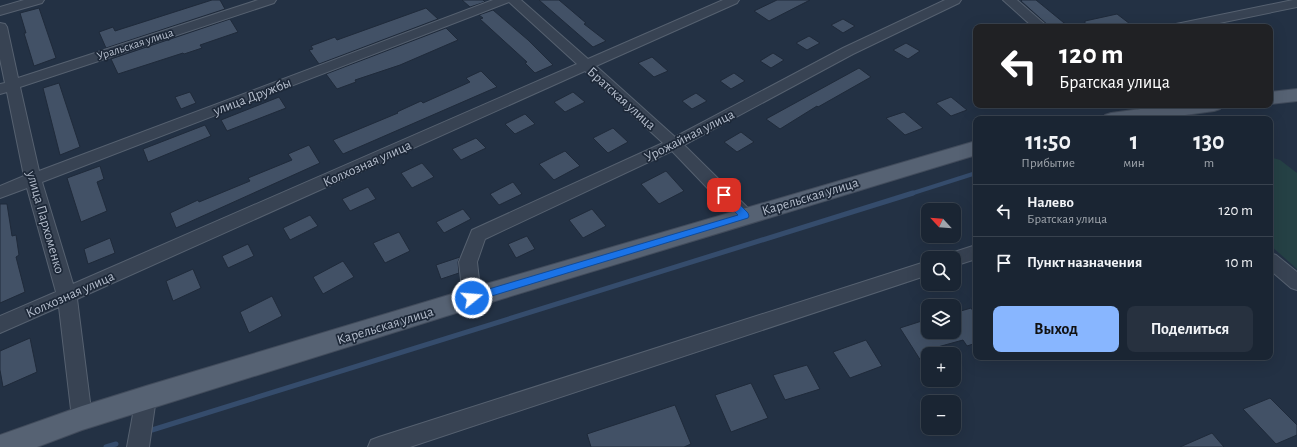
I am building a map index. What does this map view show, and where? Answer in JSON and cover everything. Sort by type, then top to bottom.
[{"type":"main road","points":[[1273,98],[1297,95]]},
{"type":"main road","points":[[1125,116],[1146,109],[1163,108]]},
{"type":"main road","name":"Карельская улица","points":[[3,447],[82,418],[146,398],[472,298],[973,149]]},
{"type":"street","points":[[0,11],[38,0]]},
{"type":"street","name":"Уральская улица","points":[[6,87],[270,0]]},
{"type":"street","name":"улица Дружбы","points":[[0,192],[504,0]]},
{"type":"street","name":"Братская улица","points":[[514,0],[674,144],[745,216]]},
{"type":"street","name":"Колхозная улица","points":[[0,325],[733,0]]},
{"type":"street","name":"Урожайная улица","points":[[472,298],[468,262],[478,236],[517,216],[674,144],[848,51],[955,0]]},
{"type":"street","points":[[1009,0],[1037,24]]},
{"type":"street","points":[[1196,24],[1297,3]]},
{"type":"street","name":"улица Пархоменко","points":[[0,27],[6,87],[67,296],[82,418]]},
{"type":"street","points":[[961,257],[973,253]]},
{"type":"street","points":[[1273,263],[1297,283]]},
{"type":"street","points":[[379,447],[921,270]]},
{"type":"street","points":[[138,447],[146,398]]},
{"type":"green space","points":[[1273,158],[1280,160],[1297,173],[1297,269],[1273,248]]},
{"type":"building","points":[[212,0],[220,0],[225,9],[106,48],[99,32],[113,27],[115,31]]},
{"type":"building","points":[[462,0],[483,0],[485,2],[470,7]]},
{"type":"building","points":[[539,0],[559,0],[586,23],[584,24],[606,41],[593,47]]},
{"type":"building","points":[[777,0],[810,0],[769,21],[754,11]]},
{"type":"building","points":[[1036,0],[1065,24],[1047,24],[1021,1]]},
{"type":"building","points":[[39,8],[56,58],[34,66],[24,33],[26,33],[20,13]]},
{"type":"building","points":[[426,8],[438,19],[319,64],[309,50],[313,49],[311,46],[335,37],[337,40]]},
{"type":"building","points":[[493,10],[528,40],[553,65],[535,73],[525,63],[527,62],[480,19],[483,18],[479,15]]},
{"type":"building","points":[[1117,14],[1130,24],[1085,24],[1085,21]]},
{"type":"building","points":[[230,19],[238,32],[200,45],[202,48],[118,74],[111,59]]},
{"type":"building","points":[[843,19],[855,26],[843,33],[831,25]]},
{"type":"building","points":[[446,28],[458,40],[400,65],[355,80],[356,82],[337,89],[326,74]]},
{"type":"building","points":[[809,36],[820,43],[807,50],[796,43]]},
{"type":"building","points":[[906,43],[920,51],[908,59],[893,50]]},
{"type":"building","points":[[773,53],[784,60],[771,68],[760,61]]},
{"type":"building","points":[[652,57],[668,71],[654,77],[638,63]]},
{"type":"building","points":[[859,68],[871,77],[818,107],[817,106],[780,129],[766,119]]},
{"type":"building","points":[[481,71],[497,87],[343,154],[333,140],[398,113],[397,112],[421,101],[423,103],[470,82],[466,78]]},
{"type":"building","points":[[734,73],[745,81],[731,89],[720,81]]},
{"type":"building","points":[[59,83],[80,147],[60,155],[43,88]]},
{"type":"building","points":[[190,92],[196,103],[181,109],[175,97]]},
{"type":"building","points":[[573,92],[585,102],[565,112],[554,102]]},
{"type":"building","points":[[696,93],[707,101],[692,109],[682,101]]},
{"type":"building","points":[[279,97],[286,108],[227,131],[221,120]]},
{"type":"building","points":[[951,97],[967,110],[951,116],[936,103]]},
{"type":"building","points":[[904,112],[923,128],[905,135],[886,118]]},
{"type":"building","points":[[525,114],[535,124],[515,134],[505,124]]},
{"type":"building","points":[[205,125],[211,136],[148,162],[143,149]]},
{"type":"building","points":[[613,128],[628,142],[608,153],[593,138]]},
{"type":"building","points":[[741,132],[754,142],[737,152],[724,142]]},
{"type":"building","points":[[476,138],[486,148],[461,160],[452,149]]},
{"type":"building","points":[[309,145],[320,163],[176,228],[170,213],[198,200],[199,202],[250,181],[248,178],[292,160],[288,154]]},
{"type":"building","points":[[565,151],[580,166],[554,180],[539,164]]},
{"type":"building","points":[[422,163],[434,177],[412,188],[401,173]]},
{"type":"building","points":[[100,166],[104,179],[97,182],[107,211],[81,222],[67,178]]},
{"type":"building","points":[[666,171],[684,191],[659,204],[641,184]]},
{"type":"building","points":[[513,182],[522,194],[499,205],[490,194]]},
{"type":"building","points":[[368,187],[376,199],[350,211],[342,199]]},
{"type":"building","points":[[0,204],[7,204],[12,236],[16,235],[19,255],[16,257],[25,292],[0,303]]},
{"type":"building","points":[[463,209],[471,219],[444,233],[436,222]]},
{"type":"building","points":[[592,209],[606,226],[583,238],[569,220]]},
{"type":"building","points":[[310,215],[318,226],[290,240],[283,228]]},
{"type":"building","points":[[399,232],[410,251],[385,263],[373,243]]},
{"type":"building","points":[[527,236],[535,249],[516,258],[508,244]]},
{"type":"building","points":[[110,238],[115,253],[88,264],[84,249]]},
{"type":"building","points":[[248,244],[254,256],[228,268],[222,256]]},
{"type":"building","points":[[460,257],[458,262],[459,273],[441,279],[436,265]]},
{"type":"building","points":[[343,261],[354,277],[323,294],[313,277]]},
{"type":"building","points":[[193,269],[201,288],[173,301],[166,281]]},
{"type":"building","points":[[272,296],[282,316],[249,333],[240,312]]},
{"type":"building","points":[[971,308],[973,311],[973,344],[967,346],[963,340],[938,347],[921,347],[921,361],[900,328],[921,321],[921,339],[961,339],[961,311]]},
{"type":"building","points":[[30,338],[37,372],[3,387],[0,370],[0,351]]},
{"type":"building","points":[[866,340],[882,366],[850,378],[833,352]]},
{"type":"building","points":[[807,365],[820,389],[785,400],[773,375]]},
{"type":"building","points":[[751,383],[768,418],[731,432],[715,395]]},
{"type":"building","points":[[1270,398],[1297,425],[1297,435],[1276,444],[1243,409]]},
{"type":"building","points":[[675,405],[691,444],[684,447],[591,447],[587,434]]},
{"type":"building","points":[[1212,433],[1224,447],[1180,447]]},
{"type":"waterway","points":[[910,194],[973,174]]},
{"type":"waterway","points":[[152,430],[913,193]]},
{"type":"waterway","points":[[106,447],[116,444]]},
{"type":"route","points":[[472,298],[745,216],[724,195]]}]
